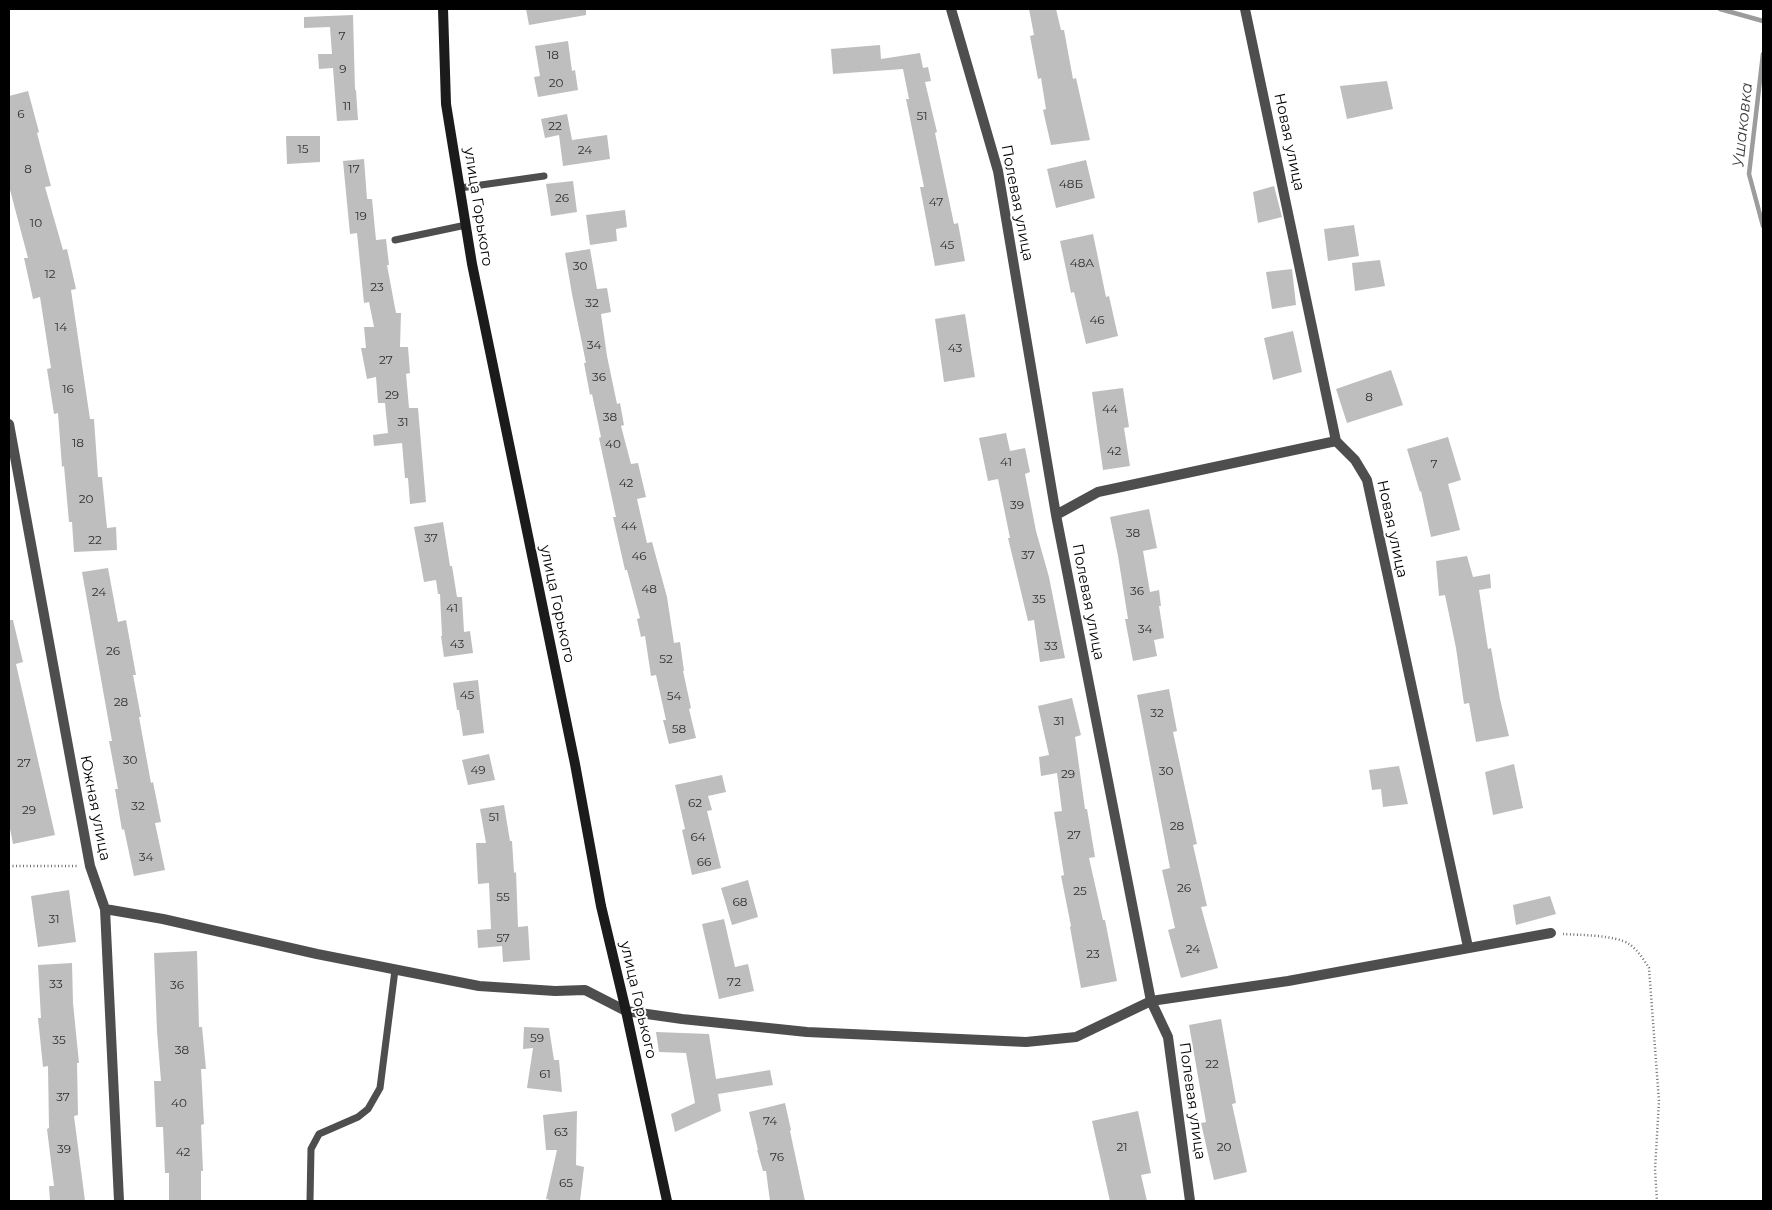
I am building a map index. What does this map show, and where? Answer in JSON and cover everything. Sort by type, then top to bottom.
[{"type":"main road","name":"улица Горького","points":[[443,9],[446,104],[482,320],[575,764],[601,906],[626,1010],[667,1201]]},
{"type":"street","name":"Полевая улица","points":[[951,9],[998,170],[1056,515],[1151,1001],[1168,1037],[1190,1201]]},
{"type":"street","name":"Новая улица","points":[[1246,9],[1336,440],[1355,460],[1369,487],[1468,947]]},
{"type":"street","name":"Южная улица","points":[[9,424],[90,866],[105,909],[119,1201]]},
{"type":"street","points":[[1056,515],[1098,492],[1336,440]]},
{"type":"street","points":[[105,909],[163,919],[395,970],[479,986],[555,991],[584,990],[626,1010],[682,1019],[807,1032],[1026,1042],[1076,1037],[1151,1001],[1288,981],[1551,933]]},
{"type":"lane","points":[[460,188],[544,176]]},
{"type":"lane","points":[[395,240],[466,225]]},
{"type":"lane","points":[[310,1201],[311,1149],[319,1134],[358,1117],[368,1109],[380,1088],[395,970]]},
{"type":"path","points":[[9,866],[90,866]]},
{"type":"path","points":[[1551,933],[1604,937],[1628,943],[1642,957],[1649,968],[1659,1101],[1655,1170],[1657,1201]]},
{"type":"building","points":[[526,9],[586,9],[586,15],[529,25]]},
{"type":"building","points":[[1029,9],[1056,9],[1061,30],[1064,30],[1073,79],[1076,78],[1090,140],[1051,145],[1043,110],[1046,109],[1041,78],[1038,79],[1030,36],[1034,35]]},
{"type":"building","points":[[353,15],[355,90],[358,120],[337,121],[333,68],[319,69],[318,54],[332,54],[330,27],[304,28],[304,17]]},
{"type":"building","points":[[568,41],[572,71],[575,70],[578,90],[538,97],[534,77],[540,76],[535,46]]},
{"type":"building","points":[[880,45],[881,59],[920,53],[923,68],[928,67],[931,81],[925,82],[937,132],[935,133],[954,224],[958,223],[965,261],[935,266],[920,187],[924,187],[906,99],[909,99],[903,69],[833,74],[831,49]]},
{"type":"building","points":[[1387,81],[1393,109],[1347,119],[1340,86]]},
{"type":"building","points":[[28,91],[51,186],[45,187],[63,250],[67,249],[76,289],[71,290],[90,419],[94,419],[98,477],[102,477],[107,528],[116,527],[117,550],[74,552],[72,522],[69,522],[64,466],[62,467],[58,413],[54,414],[47,369],[51,368],[40,297],[33,299],[24,258],[28,258],[9,186],[9,96]]},
{"type":"building","points":[[567,114],[572,140],[607,135],[610,159],[563,166],[559,135],[545,138],[541,119]]},
{"type":"building","points":[[286,136],[320,136],[320,162],[287,164]]},
{"type":"building","points":[[364,159],[367,199],[372,199],[376,240],[386,239],[389,265],[387,265],[396,313],[401,313],[400,347],[408,347],[410,373],[406,374],[409,408],[418,408],[426,502],[410,504],[408,478],[405,478],[402,443],[374,446],[373,435],[388,433],[385,403],[378,403],[376,377],[367,379],[361,348],[366,348],[364,327],[374,327],[369,302],[364,303],[357,233],[350,234],[343,161]]},
{"type":"building","points":[[1086,160],[1095,198],[1056,208],[1047,169]]},
{"type":"building","points":[[573,181],[577,212],[551,216],[546,184]]},
{"type":"building","points":[[1274,186],[1282,217],[1258,223],[1253,192]]},
{"type":"building","points":[[625,210],[627,227],[616,229],[617,241],[590,245],[586,215]]},
{"type":"building","points":[[1354,225],[1359,256],[1328,261],[1324,229]]},
{"type":"building","points":[[1093,234],[1106,297],[1109,296],[1118,336],[1086,344],[1074,292],[1071,293],[1060,241]]},
{"type":"building","points":[[590,249],[597,289],[607,288],[611,312],[601,314],[607,356],[617,404],[620,403],[624,425],[621,426],[631,464],[638,463],[646,497],[637,499],[647,543],[652,542],[667,597],[674,643],[680,642],[683,671],[691,708],[689,709],[696,738],[669,744],[656,675],[651,676],[645,636],[641,637],[637,619],[640,618],[627,570],[625,570],[613,517],[616,517],[599,438],[601,437],[592,394],[590,395],[584,363],[586,363],[565,253]]},
{"type":"building","points":[[1380,260],[1385,286],[1355,291],[1352,263]]},
{"type":"building","points":[[1292,269],[1296,305],[1272,309],[1266,272]]},
{"type":"building","points":[[965,314],[975,377],[944,382],[935,319]]},
{"type":"building","points":[[1293,331],[1302,372],[1273,380],[1264,338]]},
{"type":"building","points":[[1391,370],[1403,405],[1347,423],[1336,389]]},
{"type":"building","points":[[1123,388],[1129,427],[1124,428],[1130,466],[1103,470],[1092,392]]},
{"type":"building","points":[[1006,433],[1010,451],[1025,448],[1030,472],[1025,474],[1036,531],[1049,577],[1065,658],[1040,662],[1034,620],[1028,621],[1008,538],[1010,538],[998,479],[988,481],[979,438]]},
{"type":"building","points":[[1448,437],[1461,480],[1448,484],[1460,530],[1431,537],[1421,491],[1407,449]]},
{"type":"building","points":[[1149,509],[1157,548],[1143,551],[1150,592],[1159,590],[1161,606],[1159,606],[1164,638],[1154,640],[1157,656],[1133,661],[1125,619],[1128,619],[1118,556],[1110,517]]},
{"type":"building","points":[[443,522],[457,597],[462,597],[464,632],[470,631],[473,653],[444,657],[441,636],[440,594],[438,594],[436,580],[424,582],[414,527]]},
{"type":"building","points":[[1467,556],[1473,577],[1490,574],[1491,588],[1479,590],[1488,649],[1491,648],[1509,736],[1476,742],[1469,703],[1464,704],[1456,648],[1445,595],[1439,596],[1436,561]]},
{"type":"building","points":[[108,568],[118,622],[126,620],[136,675],[133,675],[141,717],[139,717],[151,783],[153,782],[161,822],[155,823],[165,870],[134,876],[124,829],[122,830],[115,789],[118,789],[109,741],[112,741],[82,572]]},
{"type":"building","points":[[9,620],[13,620],[23,662],[16,664],[55,835],[13,844],[9,824]]},
{"type":"building","points":[[478,680],[484,733],[463,736],[453,683]]},
{"type":"building","points":[[1169,689],[1177,731],[1173,732],[1197,844],[1193,845],[1207,906],[1201,907],[1218,968],[1181,978],[1168,930],[1175,928],[1162,870],[1170,868],[1137,695]]},
{"type":"building","points":[[1072,698],[1081,735],[1075,737],[1085,809],[1087,809],[1095,857],[1089,858],[1103,920],[1105,920],[1117,981],[1081,988],[1061,876],[1064,875],[1054,812],[1062,811],[1057,773],[1041,776],[1039,757],[1049,755],[1038,706]]},
{"type":"building","points":[[489,754],[495,780],[468,785],[462,760]]},
{"type":"building","points":[[1514,764],[1523,808],[1493,815],[1485,772]]},
{"type":"building","points":[[1399,766],[1408,804],[1383,807],[1381,789],[1372,790],[1369,770]]},
{"type":"building","points":[[722,775],[726,792],[708,796],[712,810],[707,811],[721,868],[692,875],[682,830],[685,829],[675,785]]},
{"type":"building","points":[[504,805],[510,841],[512,841],[514,873],[516,872],[518,927],[528,926],[530,960],[503,962],[502,946],[478,948],[477,930],[491,929],[489,883],[478,884],[476,843],[486,843],[480,809]]},
{"type":"building","points":[[748,880],[758,917],[732,925],[721,888]]},
{"type":"building","points":[[69,890],[76,942],[38,947],[31,896]]},
{"type":"building","points":[[1550,896],[1556,914],[1516,925],[1513,905]]},
{"type":"building","points":[[724,919],[735,967],[748,964],[754,991],[719,999],[702,924]]},
{"type":"building","points":[[197,951],[199,1027],[202,1027],[206,1069],[201,1069],[204,1124],[201,1125],[203,1171],[201,1171],[201,1201],[169,1201],[169,1173],[165,1173],[163,1127],[156,1127],[154,1081],[161,1081],[154,953]]},
{"type":"building","points":[[72,963],[73,1003],[79,1063],[77,1063],[78,1115],[74,1116],[85,1201],[50,1201],[49,1186],[54,1186],[47,1129],[49,1128],[48,1066],[43,1067],[38,1018],[41,1018],[38,965]]},
{"type":"building","points":[[1221,1019],[1236,1103],[1232,1104],[1247,1172],[1214,1180],[1201,1123],[1206,1122],[1189,1025]]},
{"type":"building","points":[[524,1027],[549,1028],[554,1060],[559,1060],[562,1092],[527,1088],[533,1048],[523,1049]]},
{"type":"building","points":[[656,1032],[709,1034],[716,1079],[770,1070],[773,1085],[718,1094],[721,1111],[675,1132],[671,1114],[695,1103],[686,1053],[659,1052]]},
{"type":"building","points":[[785,1103],[805,1201],[770,1201],[766,1171],[763,1171],[749,1112]]},
{"type":"building","points":[[577,1111],[576,1165],[584,1167],[580,1201],[554,1201],[546,1199],[557,1150],[546,1150],[543,1115]]},
{"type":"building","points":[[1138,1111],[1151,1173],[1141,1175],[1147,1201],[1110,1201],[1092,1121]]},
{"type":"waterway","name":"Ушаковка","points":[[1720,9],[1763,21]]},
{"type":"waterway","name":"Ушаковка","points":[[1763,54],[1749,174],[1763,226]]}]
